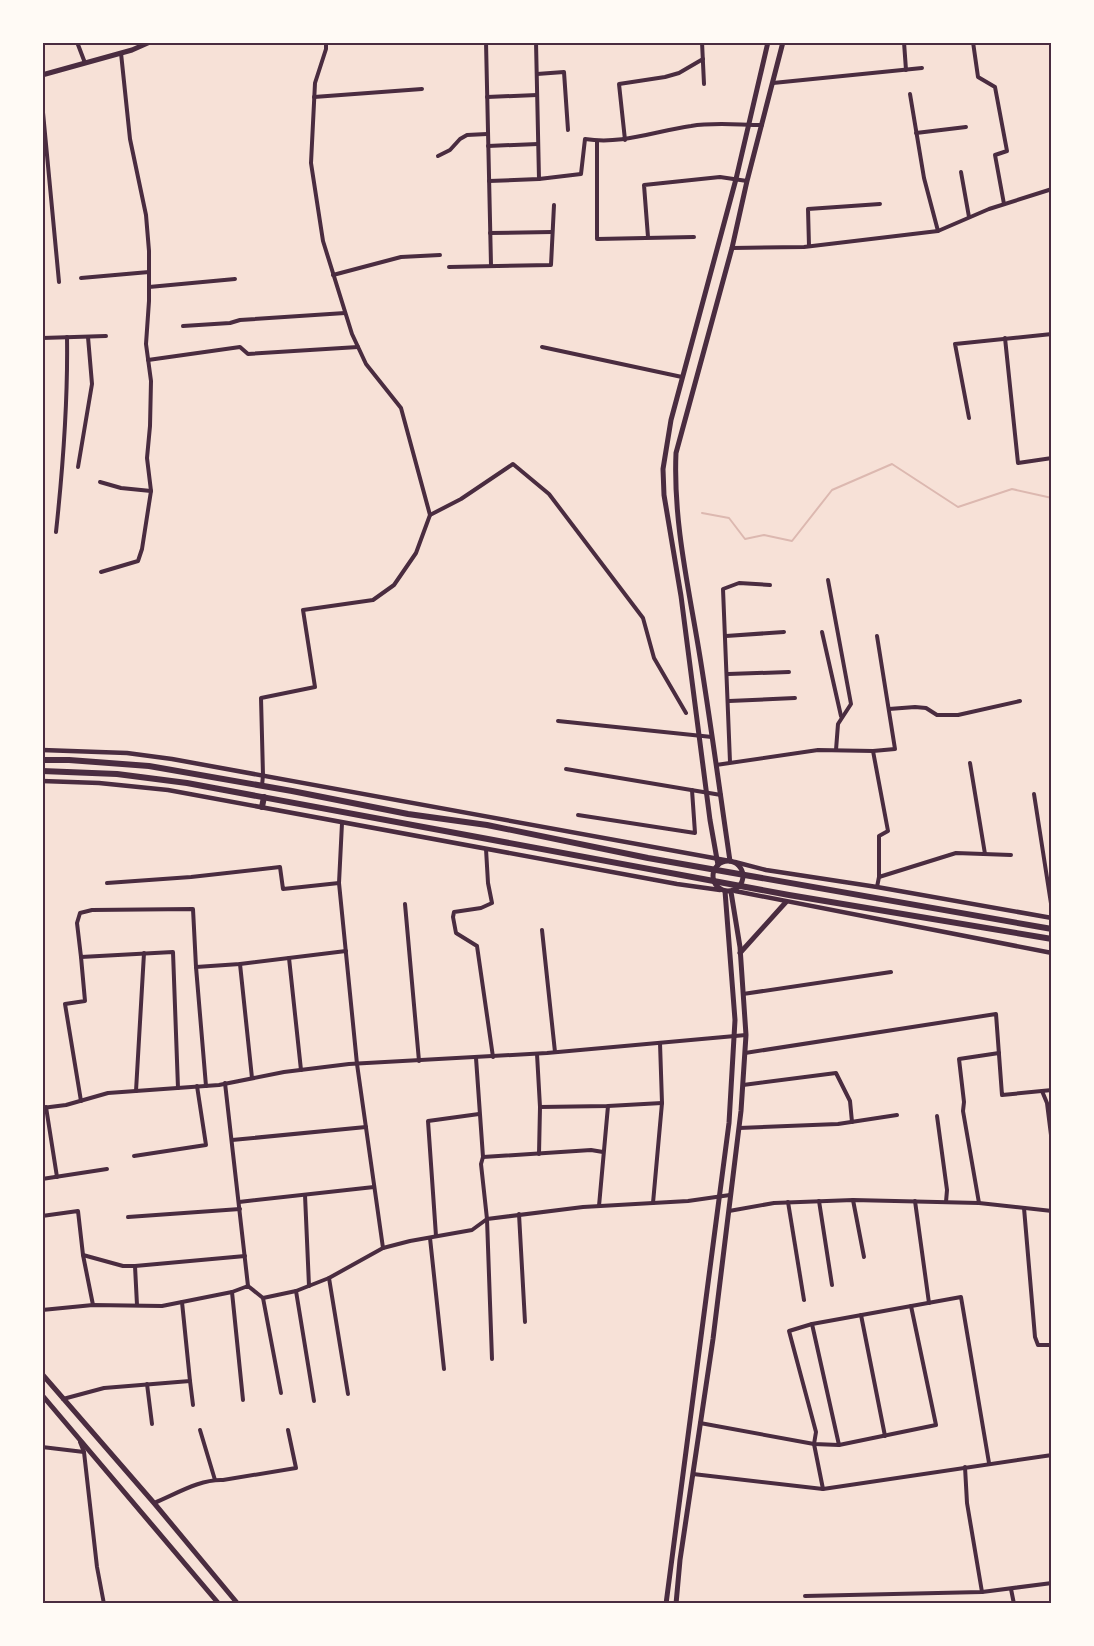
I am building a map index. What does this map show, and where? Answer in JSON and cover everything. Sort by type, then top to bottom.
[{"type":"highway","points":[[42,760],[149,766],[408,814],[487,825],[648,858],[1052,929]]},
{"type":"highway","points":[[42,771],[117,774],[264,796],[789,895],[1052,939]]},
{"type":"highway","points":[[262,807],[264,796]]},
{"type":"main road","points":[[42,75],[121,53],[150,42]]},
{"type":"main road","points":[[676,1604],[729,1211],[739,1128],[746,1035],[740,953],[728,891],[713,878],[718,865],[681,596],[664,495],[663,469],[671,420],[736,179],[768,42]]},
{"type":"main road","points":[[728,891],[741,885],[744,876],[741,868],[732,861],[716,765],[679,529],[675,481],[676,453],[732,248],[783,42]]},
{"type":"main road","points":[[718,865],[732,861]]},
{"type":"main road","points":[[666,1604],[729,1123],[735,1036],[728,891]]},
{"type":"main road","points":[[740,953],[786,902]]},
{"type":"main road","points":[[42,1374],[238,1604]]},
{"type":"main road","points":[[42,1395],[219,1604]]},
{"type":"main road","points":[[79,1437],[91,1431]]},
{"type":"main road","points":[[685,1453],[696,1456]]},
{"type":"street","points":[[77,42],[85,63]]},
{"type":"street","points":[[262,786],[264,775],[261,698],[315,687],[303,610],[373,600],[394,585],[416,554],[430,515],[401,408],[366,363],[358,347],[322,241],[311,163],[315,83],[326,49],[326,42]]},
{"type":"street","points":[[486,42],[491,265]]},
{"type":"street","points":[[536,42],[539,178]]},
{"type":"street","points":[[702,42],[704,84]]},
{"type":"street","points":[[906,70],[904,42],[908,42]]},
{"type":"street","points":[[974,42],[978,77],[995,87],[1007,151],[994,155],[1004,204]]},
{"type":"street","points":[[101,572],[138,561],[151,491],[147,458],[151,381],[146,344],[149,272],[146,215],[130,139],[121,53]]},
{"type":"street","points":[[625,140],[619,84],[679,73],[703,59]]},
{"type":"street","points":[[773,83],[922,68]]},
{"type":"street","points":[[537,74],[564,72],[568,130]]},
{"type":"street","points":[[314,97],[422,89]]},
{"type":"street","points":[[910,94],[924,178],[938,231]]},
{"type":"street","points":[[487,97],[537,95]]},
{"type":"street","points":[[42,102],[59,282]]},
{"type":"street","points":[[489,181],[581,174],[585,139],[625,140],[693,125],[763,125]]},
{"type":"street","points":[[916,133],[966,127]]},
{"type":"street","points":[[438,156],[450,150],[467,135],[488,134]]},
{"type":"street","points":[[597,141],[597,239],[694,237]]},
{"type":"street","points":[[488,146],[538,144]]},
{"type":"street","points":[[961,172],[969,218]]},
{"type":"street","points":[[648,237],[644,185],[709,177],[747,181]]},
{"type":"street","points":[[732,248],[809,246],[938,231],[1004,204],[1052,189]]},
{"type":"street","points":[[809,246],[808,209],[880,204]]},
{"type":"street","points":[[449,267],[551,266],[554,205]]},
{"type":"street","points":[[490,233],[552,232]]},
{"type":"street","points":[[333,275],[401,257],[440,255]]},
{"type":"street","points":[[81,278],[149,272]]},
{"type":"street","points":[[149,287],[235,279]]},
{"type":"street","points":[[183,326],[345,313]]},
{"type":"street","points":[[969,418],[955,344],[1052,334]]},
{"type":"street","points":[[42,338],[106,336]]},
{"type":"street","points":[[56,532],[68,379],[67,337]]},
{"type":"street","points":[[78,467],[92,384],[88,337]]},
{"type":"street","points":[[1005,338],[1018,463],[1052,458]]},
{"type":"street","points":[[542,346],[682,377]]},
{"type":"street","points":[[148,360],[240,347],[248,354],[358,347]]},
{"type":"street","points":[[430,515],[461,500],[513,464],[549,494],[643,618],[654,658],[686,713]]},
{"type":"street","points":[[100,482],[121,488],[151,491]]},
{"type":"street","points":[[828,580],[851,704],[838,724],[836,750]]},
{"type":"street","points":[[730,762],[723,589],[739,583],[770,585]]},
{"type":"street","points":[[726,636],[784,632]]},
{"type":"street","points":[[822,632],[841,717]]},
{"type":"street","points":[[716,765],[818,750],[896,749],[877,636]]},
{"type":"street","points":[[728,674],[789,672]]},
{"type":"street","points":[[729,701],[795,698]]},
{"type":"street","points":[[889,709],[915,707],[926,708],[937,715],[958,715],[1020,701]]},
{"type":"street","points":[[558,721],[713,737]]},
{"type":"street","points":[[42,750],[127,753],[264,775],[732,861],[766,870],[1052,918]]},
{"type":"street","points":[[873,751],[888,831],[879,836],[877,887]]},
{"type":"street","points":[[970,763],[985,854]]},
{"type":"street","points":[[566,770],[722,795]]},
{"type":"street","points":[[42,781],[99,783],[168,790],[677,884],[932,928],[1052,953]]},
{"type":"street","points":[[578,815],[695,833],[693,790]]},
{"type":"street","points":[[1034,794],[1052,910]]},
{"type":"street","points":[[342,823],[339,883],[357,1064],[382,1248]]},
{"type":"street","points":[[486,849],[492,903],[481,908],[454,912],[453,916],[456,933],[477,946],[493,1057]]},
{"type":"street","points":[[879,878],[956,853],[1011,855]]},
{"type":"street","points":[[107,883],[280,867],[283,889],[339,883]]},
{"type":"street","points":[[405,904],[419,1061]]},
{"type":"street","points":[[81,1101],[64,1004],[85,1001],[77,923],[80,913],[92,910],[193,909],[206,1086]]},
{"type":"street","points":[[542,930],[555,1052]]},
{"type":"street","points":[[196,967],[346,951]]},
{"type":"street","points":[[81,957],[173,952],[178,1088]]},
{"type":"street","points":[[136,1091],[144,953]]},
{"type":"street","points":[[289,958],[301,1070]]},
{"type":"street","points":[[240,964],[252,1078]]},
{"type":"street","points":[[743,994],[891,972]]},
{"type":"street","points":[[745,1053],[996,1014],[1002,1095],[1052,1090]]},
{"type":"street","points":[[57,1177],[44,1108],[108,1093],[206,1086],[301,1070],[357,1064],[537,1054],[746,1035]]},
{"type":"street","points":[[653,1203],[662,1103],[660,1044]]},
{"type":"street","points":[[979,1203],[963,1111],[959,1059],[999,1053]]},
{"type":"street","points":[[537,1054],[540,1107],[539,1154]]},
{"type":"street","points":[[476,1058],[483,1157],[481,1164],[487,1219],[492,1359]]},
{"type":"street","points":[[743,1085],[836,1073],[850,1101],[852,1122]]},
{"type":"street","points":[[225,1083],[248,1286],[263,1298],[281,1393]]},
{"type":"street","points":[[134,1156],[206,1145],[197,1086]]},
{"type":"street","points":[[1042,1091],[1047,1103],[1052,1143]]},
{"type":"street","points":[[540,1107],[662,1103]]},
{"type":"street","points":[[599,1206],[608,1106]]},
{"type":"street","points":[[436,1236],[428,1122],[479,1114]]},
{"type":"street","points":[[739,1128],[838,1124],[897,1115]]},
{"type":"street","points":[[937,1116],[947,1190],[946,1202]]},
{"type":"street","points":[[232,1140],[366,1127]]},
{"type":"street","points":[[483,1157],[591,1150],[603,1152]]},
{"type":"street","points":[[42,1179],[106,1169]]},
{"type":"street","points":[[239,1202],[374,1187]]},
{"type":"street","points":[[305,1195],[309,1286]]},
{"type":"street","points":[[263,1298],[309,1286],[382,1248],[472,1230],[487,1219],[599,1206],[688,1201],[730,1195]]},
{"type":"street","points":[[729,1211],[788,1202],[853,1200],[979,1203],[1052,1210]]},
{"type":"street","points":[[853,1200],[864,1257]]},
{"type":"street","points":[[819,1201],[832,1285]]},
{"type":"street","points":[[915,1201],[929,1303]]},
{"type":"street","points":[[788,1202],[804,1300]]},
{"type":"street","points":[[1024,1208],[1035,1337],[1038,1345],[1052,1345]]},
{"type":"street","points":[[128,1217],[240,1209]]},
{"type":"street","points":[[42,1216],[78,1211],[83,1255],[93,1305]]},
{"type":"street","points":[[519,1214],[525,1322]]},
{"type":"street","points":[[430,1238],[444,1369]]},
{"type":"street","points":[[83,1255],[123,1266],[245,1256]]},
{"type":"street","points":[[135,1266],[137,1305]]},
{"type":"street","points":[[328,1278],[348,1394]]},
{"type":"street","points":[[42,1310],[93,1305],[162,1306],[232,1292],[248,1286]]},
{"type":"street","points":[[296,1291],[314,1401]]},
{"type":"street","points":[[232,1292],[243,1400]]},
{"type":"street","points":[[823,1489],[814,1444],[816,1432],[789,1331],[812,1324],[962,1297],[989,1463]]},
{"type":"street","points":[[182,1302],[193,1405]]},
{"type":"street","points":[[700,1423],[814,1444],[839,1445],[936,1425],[911,1306]]},
{"type":"street","points":[[861,1316],[885,1436]]},
{"type":"street","points":[[812,1324],[839,1445]]},
{"type":"street","points":[[63,1399],[104,1388],[190,1381]]},
{"type":"street","points":[[147,1384],[152,1424]]},
{"type":"street","points":[[200,1430],[215,1480]]},
{"type":"street","points":[[154,1503],[194,1485],[296,1468],[288,1430]]},
{"type":"street","points":[[79,1437],[84,1452],[97,1567],[104,1604]]},
{"type":"street","points":[[42,1447],[84,1452]]},
{"type":"street","points":[[693,1474],[823,1489],[1052,1455]]},
{"type":"street","points":[[965,1467],[967,1503],[982,1592]]},
{"type":"street","points":[[805,1596],[982,1592],[1052,1582]]},
{"type":"street","points":[[1011,1589],[1014,1604]]},
{"type":"street","points":[[208,1604],[214,1599]]},
{"type":"waterway","points":[[702,513],[729,518],[745,539],[764,535],[792,541],[832,490],[892,464],[958,507],[1012,489],[1052,498]]}]
